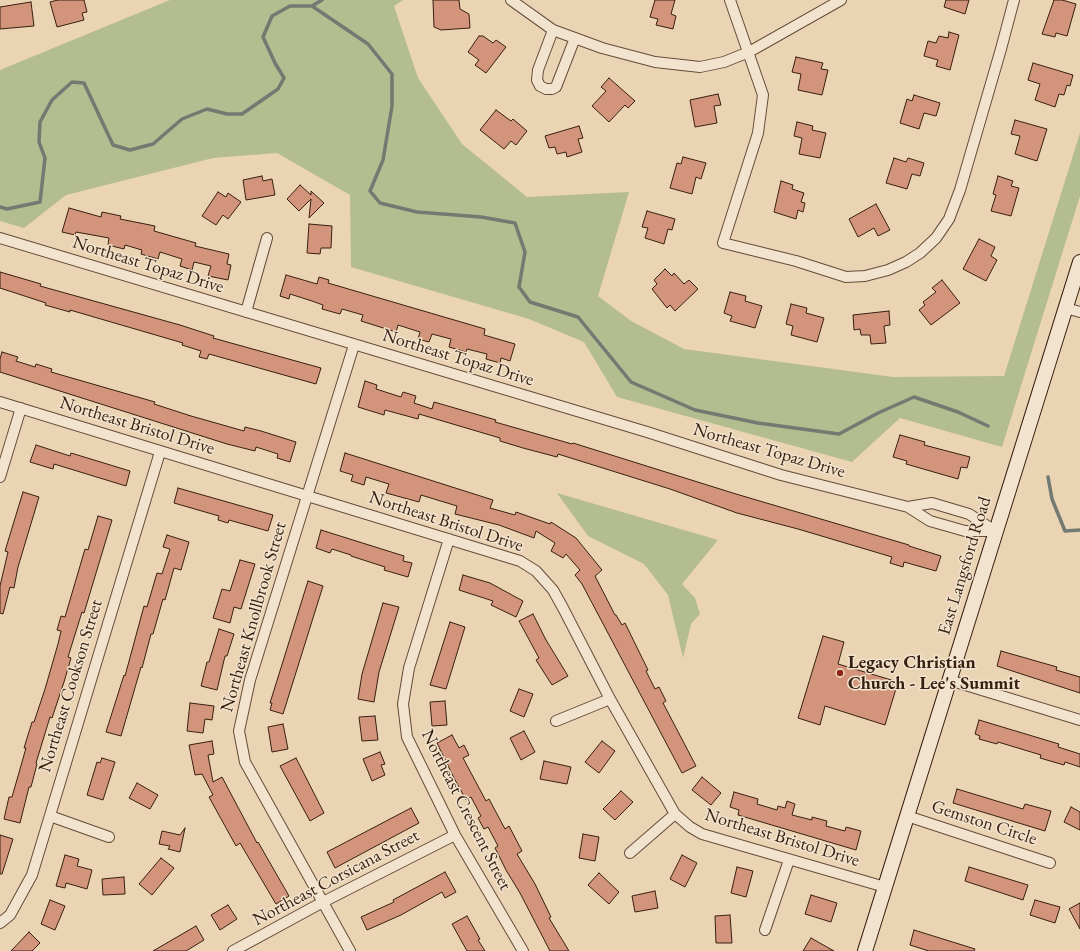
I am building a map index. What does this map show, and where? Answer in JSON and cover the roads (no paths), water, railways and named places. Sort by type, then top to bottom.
[{"type":"street","points":[[511,0],[553,30],[602,48],[677,66],[700,67],[724,62],[749,52],[841,0]]},
{"type":"street","points":[[730,0],[763,96],[758,132],[723,243],[846,277],[865,276],[888,270],[920,253],[936,238],[948,219],[960,190],[1002,49],[1014,0]]},
{"type":"street","points":[[553,30],[537,80],[540,86],[546,90],[556,87],[575,38]]},
{"type":"street","name":"Northeast Topaz Drive","points":[[0,238],[640,430],[781,475],[908,507],[930,521],[965,531],[996,531]]},
{"type":"street","points":[[246,312],[268,238]]},
{"type":"street","name":"East Langsford Road","points":[[865,951],[1065,308],[1076,285],[1080,262]]},
{"type":"street","points":[[1065,308],[1080,312]]},
{"type":"street","name":"Northeast Knollbrook Street","points":[[350,951],[245,762],[239,731],[250,680],[354,345]]},
{"type":"street","name":"Northeast Bristol Drive","points":[[0,402],[520,561],[536,571],[552,590],[564,608],[610,699],[676,814],[690,827],[702,834],[885,887]]},
{"type":"street","points":[[0,477],[21,408]]},
{"type":"street","name":"Northeast Cookson Street","points":[[0,923],[10,915],[32,874],[160,452]]},
{"type":"street","name":"Northeast Topaz Drive","points":[[908,507],[932,503],[969,514],[996,531]]},
{"type":"street","name":"Northeast Crescent Street","points":[[449,539],[409,668],[403,704],[407,737],[455,835],[523,951]]},
{"type":"street","points":[[949,680],[1080,720]]},
{"type":"street","points":[[556,721],[610,699]]},
{"type":"street","points":[[630,853],[676,814]]},
{"type":"street","points":[[50,816],[109,836]]},
{"type":"street","name":"Gemston Circle","points":[[907,816],[1050,863]]},
{"type":"street","name":"Northeast Corsicana Street","points":[[233,951],[323,902],[455,835]]},
{"type":"street","points":[[764,930],[789,860]]},
{"type":"waterway","points":[[312,6],[322,0]]},
{"type":"waterway","points":[[0,207],[7,209],[40,202],[45,158],[39,142],[40,122],[52,100],[72,82],[84,83],[113,145],[130,150],[153,144],[182,119],[207,109],[227,114],[242,114],[278,89],[284,78],[263,37],[272,16],[290,6],[312,6],[368,44],[392,74],[392,106],[383,160],[370,191],[380,203],[417,212],[481,217],[515,223],[525,252],[519,287],[530,302],[578,317],[631,382],[695,410],[758,423],[839,434],[878,413],[914,397],[958,412],[988,426]]},
{"type":"waterway","points":[[1048,477],[1052,499],[1065,531],[1080,530]]},
{"type":"place","name":"Legacy Christian Church - Lee's Summit","points":[[840,673]]}]
